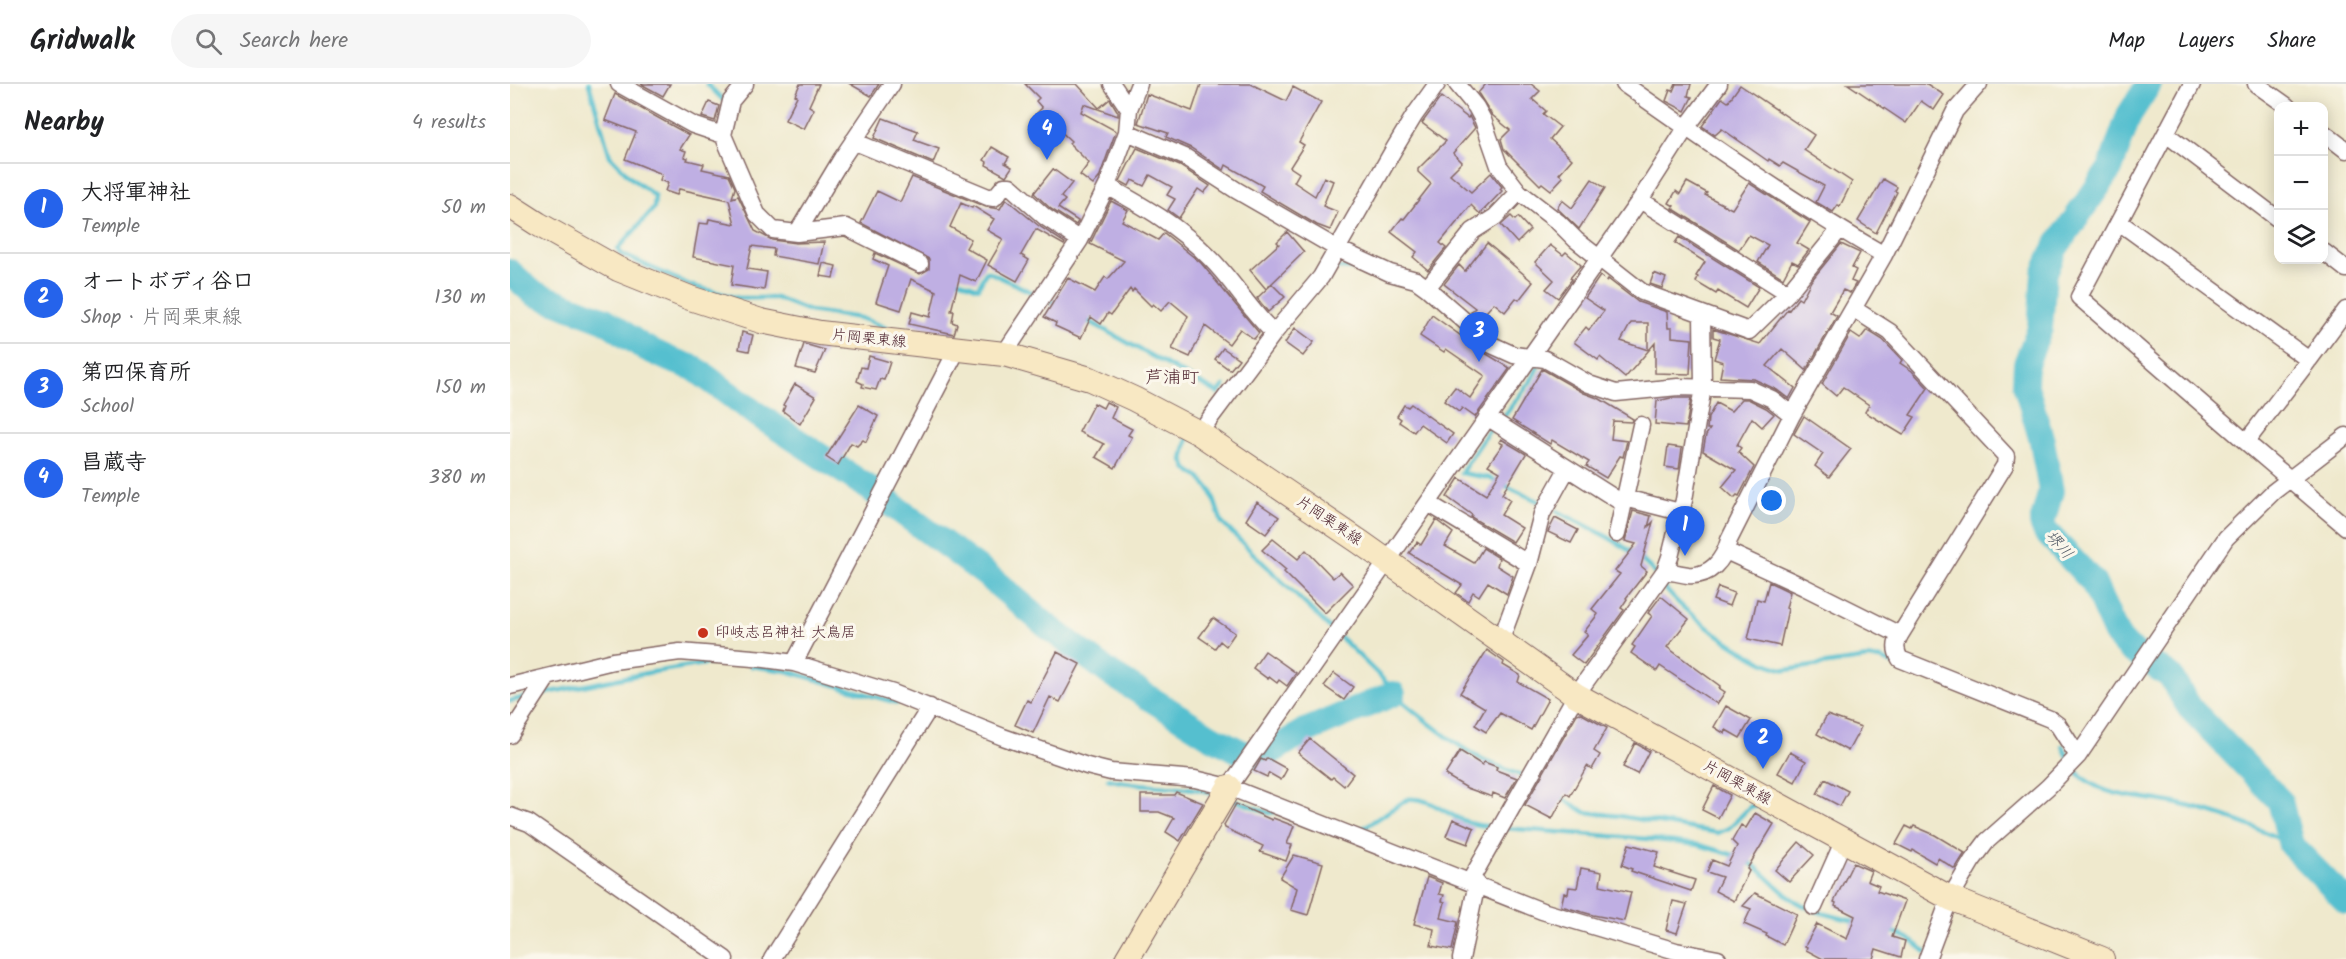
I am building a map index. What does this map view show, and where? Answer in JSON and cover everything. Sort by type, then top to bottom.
[{"type":"main road","name":"片岡栗東線","points":[[510,206],[618,269],[690,297],[762,321],[820,333],[1004,354],[1090,379],[1134,399],[1199,433],[1576,695],[1843,842],[1950,897],[2102,959]]},
{"type":"main road","points":[[1128,959],[1229,787]]},
{"type":"street","points":[[619,84],[693,125],[723,135]]},
{"type":"street","points":[[745,84],[731,101],[723,135],[757,214],[773,230],[797,233],[846,227],[920,264]]},
{"type":"street","points":[[797,233],[853,141],[892,84]]},
{"type":"street","points":[[1112,84],[1130,109]]},
{"type":"street","points":[[1004,354],[1080,240],[1107,186],[1128,132],[1130,109],[1139,84]]},
{"type":"street","points":[[1199,433],[1270,329],[1321,277],[1394,149],[1437,84]]},
{"type":"street","points":[[1457,84],[1476,107],[1483,120],[1499,166],[1519,192],[1642,292],[1702,315],[1749,331],[1788,293],[1840,229]]},
{"type":"street","points":[[1624,84],[1686,128],[1840,229],[1884,255]]},
{"type":"street","points":[[1229,787],[1640,200],[1686,128],[1719,84]]},
{"type":"street","points":[[1664,571],[1690,575],[1706,573],[1718,564],[1792,415],[1884,255],[1955,111],[1979,84]]},
{"type":"street","points":[[2192,84],[2079,297],[2346,527]]},
{"type":"street","points":[[2266,87],[2283,102]]},
{"type":"street","points":[[1128,132],[1185,157],[1335,254],[1430,284],[1492,345],[1515,355],[1534,352],[1589,384],[1616,393],[1703,387],[1750,388],[1772,399],[1792,415]]},
{"type":"street","points":[[2166,134],[2274,216]]},
{"type":"street","points":[[2328,136],[2346,150]]},
{"type":"street","points":[[853,141],[994,198],[1004,186],[1010,186],[1045,217],[1080,240]]},
{"type":"street","points":[[1107,186],[1159,214],[1180,230],[1232,282],[1270,329]]},
{"type":"street","points":[[1430,284],[1473,231],[1496,217],[1519,192]]},
{"type":"street","points":[[1640,200],[1788,293]]},
{"type":"street","points":[[2119,222],[2308,360]]},
{"type":"street","points":[[2328,255],[2346,269]]},
{"type":"street","points":[[1854,309],[1890,332],[2006,456],[2005,465],[1900,635],[1896,644],[1900,659],[2050,719],[2058,725],[2078,756]]},
{"type":"street","points":[[2246,442],[2346,310]]},
{"type":"street","points":[[1461,959],[1473,882],[1576,695],[1664,571],[1670,557],[1703,387],[1702,315]]},
{"type":"street","points":[[794,663],[958,348]]},
{"type":"street","points":[[1487,417],[1567,469],[1624,501],[1680,512]]},
{"type":"street","points":[[1617,534],[1641,425]]},
{"type":"street","points":[[1927,959],[1950,897],[1972,861],[1987,841],[2078,756],[2226,538],[2272,492],[2346,436]]},
{"type":"street","points":[[1500,642],[1529,564],[1542,514],[1567,469]]},
{"type":"street","points":[[1428,503],[1529,564]]},
{"type":"street","points":[[1726,551],[1900,635]]},
{"type":"street","points":[[510,686],[613,661],[680,652],[794,663],[893,693],[1003,737],[1087,766],[1111,772],[1195,779],[1229,787],[1568,919],[1676,951],[1718,959]]},
{"type":"street","points":[[510,735],[547,678]]},
{"type":"street","points":[[772,959],[930,707]]},
{"type":"street","points":[[510,816],[528,823],[725,959]]},
{"type":"street","points":[[1814,906],[1843,842]]},
{"type":"building","points":[[641,84],[670,84],[663,96]]},
{"type":"building","points":[[800,84],[819,84],[809,106],[814,109],[804,129],[785,120],[797,96],[795,95]]},
{"type":"building","points":[[850,84],[879,84],[871,96]]},
{"type":"building","points":[[1025,84],[1077,84],[1099,108],[1110,99],[1118,116],[1084,104],[1081,112],[1116,131],[1099,178],[1093,185],[1080,175],[1089,163],[1069,143],[1071,141],[1055,126],[1046,135],[1031,119],[1042,108],[1036,101],[1039,98]]},
{"type":"building","points":[[1201,84],[1251,84],[1286,101],[1293,87],[1321,102],[1299,142],[1304,145],[1290,167],[1299,173],[1294,182],[1315,196],[1324,177],[1333,181],[1323,206],[1338,212],[1330,230],[1317,225],[1260,191],[1263,186],[1226,165],[1224,170],[1191,148],[1166,137],[1168,133],[1138,123],[1147,94],[1192,111]]},
{"type":"building","points":[[1486,84],[1531,84],[1540,91],[1532,99],[1546,111],[1543,114],[1560,127],[1550,139],[1572,159],[1559,174],[1563,177],[1551,190],[1542,183],[1540,185],[1504,149],[1501,139],[1510,130],[1492,115],[1478,93]]},
{"type":"building","points":[[1676,84],[1691,84],[1688,96],[1692,97],[1685,111],[1666,101],[1670,90],[1673,91]]},
{"type":"building","points":[[1848,84],[1927,84],[1944,95],[1934,110],[1921,101],[1906,123]]},
{"type":"building","points":[[1740,85],[1814,135],[1804,150],[1852,182],[1840,206],[1838,205],[1833,212],[1816,202],[1824,186],[1783,163],[1780,166],[1769,159],[1768,161],[1722,129],[1715,135],[1702,126],[1722,98],[1728,102]]},
{"type":"building","points":[[615,94],[689,135],[680,149],[686,151],[684,157],[688,158],[687,160],[704,164],[702,169],[729,175],[735,188],[732,198],[738,196],[755,231],[772,240],[796,243],[824,242],[819,264],[773,256],[774,249],[752,246],[747,269],[767,272],[764,290],[731,285],[734,265],[693,257],[699,223],[708,224],[709,219],[735,224],[729,200],[679,189],[677,195],[665,191],[668,183],[660,180],[662,174],[625,159],[636,132],[605,120]]},
{"type":"building","points":[[1441,97],[1468,118],[1469,116],[1475,128],[1453,153],[1462,162],[1450,174],[1471,192],[1491,173],[1502,187],[1500,189],[1502,191],[1480,214],[1471,205],[1440,243],[1446,248],[1428,270],[1413,257],[1417,252],[1391,232],[1431,184],[1418,172],[1418,169],[1446,141],[1422,123]]},
{"type":"building","points":[[709,102],[719,106],[715,121],[702,117]]},
{"type":"building","points":[[883,118],[918,131],[914,140],[939,149],[933,163],[874,138]]},
{"type":"building","points":[[992,147],[1009,157],[1005,163],[1012,167],[1006,176],[986,165],[987,162],[984,160]]},
{"type":"building","points":[[1137,148],[1180,166],[1210,186],[1204,193],[1198,189],[1179,218],[1168,210],[1175,199],[1167,195],[1172,187],[1150,175],[1144,186],[1132,180],[1129,186],[1120,181]]},
{"type":"building","points":[[1053,169],[1072,183],[1061,197],[1065,200],[1058,208],[1078,221],[1076,225],[1051,209],[1034,193]]},
{"type":"building","points":[[912,177],[986,207],[1000,209],[1006,199],[1039,226],[1065,243],[1064,245],[1036,229],[1021,255],[1029,260],[1017,281],[988,265],[1003,239],[987,230],[994,219],[973,206],[972,208],[961,203],[950,227],[971,239],[966,248],[987,260],[976,282],[960,275],[951,311],[954,311],[952,322],[957,324],[954,334],[909,324],[912,312],[930,317],[936,291],[911,279],[901,310],[876,302],[888,266],[873,259],[875,253],[920,274],[929,269],[929,259],[861,223],[877,191],[900,202]]},
{"type":"building","points":[[1592,179],[1605,188],[1579,229],[1557,208],[1562,200],[1572,208]]},
{"type":"building","points":[[1883,179],[1897,187],[1895,191],[1897,192],[1876,233],[1858,221]]},
{"type":"building","points":[[1687,182],[1707,193],[1705,195],[1732,209],[1749,183],[1810,222],[1797,243],[1809,250],[1798,264],[1792,261],[1783,278],[1758,262],[1768,245],[1749,235],[1739,250],[1672,208],[1674,206],[1669,203],[1676,191],[1680,194]]},
{"type":"building","points":[[1111,201],[1128,210],[1122,221],[1158,240],[1164,233],[1201,263],[1259,333],[1254,339],[1240,329],[1229,344],[1205,326],[1190,357],[1172,349],[1188,316],[1170,301],[1161,311],[1153,304],[1151,306],[1134,289],[1132,292],[1130,289],[1111,315],[1108,313],[1101,324],[1091,317],[1081,338],[1055,326],[1056,323],[1044,317],[1068,278],[1095,292],[1105,277],[1108,279],[1124,261],[1090,244]]},
{"type":"building","points":[[1511,216],[1515,220],[1518,217],[1530,230],[1517,243],[1501,225]]},
{"type":"building","points":[[1287,232],[1304,252],[1266,289],[1250,270],[1279,244],[1277,242]]},
{"type":"building","points":[[1679,237],[1759,287],[1746,308],[1718,291],[1716,294],[1696,282],[1698,277],[1696,276],[1705,262],[1675,243]]},
{"type":"building","points":[[1487,243],[1533,282],[1519,300],[1516,298],[1505,312],[1494,303],[1479,320],[1471,312],[1475,308],[1444,284],[1459,265],[1465,271]]},
{"type":"building","points":[[1841,244],[1860,253],[1852,268],[1856,270],[1851,281],[1856,283],[1850,293],[1843,290],[1830,312],[1837,316],[1806,370],[1782,349],[1767,366],[1795,388],[1789,399],[1777,390],[1754,379],[1720,377],[1723,362],[1714,359],[1720,339],[1713,337],[1713,329],[1760,344],[1798,298],[1801,300],[1811,281]]},
{"type":"building","points":[[1550,245],[1563,255],[1566,252],[1581,265],[1558,298],[1546,289],[1554,280],[1535,262]]},
{"type":"building","points":[[823,263],[836,266],[833,278],[820,276]]},
{"type":"building","points":[[1654,273],[1666,278],[1662,288],[1650,284]]},
{"type":"building","points":[[1600,276],[1607,281],[1608,279],[1638,302],[1667,312],[1668,328],[1672,328],[1672,337],[1692,339],[1690,374],[1655,373],[1655,343],[1625,378],[1600,357],[1598,360],[1574,342],[1586,327],[1589,330],[1604,311],[1585,298]],"holes":[[[1631,323],[1648,323],[1648,350],[1621,341]]]},
{"type":"building","points":[[1272,284],[1285,297],[1268,312],[1257,298]]},
{"type":"building","points":[[1432,315],[1510,368],[1475,417],[1462,408],[1459,412],[1444,401],[1455,387],[1470,398],[1485,376],[1446,349],[1444,352],[1420,336]]},
{"type":"building","points":[[1295,328],[1314,342],[1303,356],[1285,343]]},
{"type":"building","points":[[1867,330],[1883,340],[1902,360],[1900,363],[1912,371],[1928,388],[1910,415],[1915,417],[1903,435],[1865,412],[1869,405],[1843,387],[1836,396],[1822,384],[1851,333],[1860,339]]},
{"type":"building","points":[[742,332],[753,335],[749,351],[739,349]]},
{"type":"building","points":[[804,344],[825,350],[815,373],[796,368]]},
{"type":"building","points":[[1223,348],[1239,359],[1230,370],[1215,359]]},
{"type":"building","points":[[869,356],[890,362],[884,380],[880,379],[876,390],[862,387],[863,384],[857,381],[861,367],[866,368]]},
{"type":"building","points":[[1542,369],[1633,419],[1631,422],[1613,421],[1611,439],[1627,441],[1623,457],[1620,456],[1606,478],[1586,466],[1589,462],[1552,440],[1550,444],[1512,420]]},
{"type":"building","points":[[795,384],[816,397],[800,424],[783,411],[785,406],[783,405]]},
{"type":"building","points":[[1691,398],[1686,427],[1655,424],[1657,401]]},
{"type":"building","points":[[1742,399],[1748,399],[1774,414],[1762,427],[1752,418],[1737,445],[1741,448],[1738,452],[1754,467],[1739,496],[1734,498],[1722,487],[1736,470],[1703,451],[1706,435],[1710,429],[1707,429],[1708,418],[1716,403],[1731,411]]},
{"type":"building","points":[[1106,402],[1116,407],[1111,418],[1132,429],[1128,435],[1132,437],[1115,468],[1096,457],[1104,444],[1079,432],[1094,403],[1103,408]]},
{"type":"building","points":[[1411,404],[1453,434],[1447,443],[1420,424],[1414,432],[1399,422],[1401,419],[1397,416],[1404,405],[1408,407]]},
{"type":"building","points":[[859,405],[878,416],[866,442],[863,440],[857,446],[851,443],[838,465],[826,457]]},
{"type":"building","points":[[1804,416],[1851,449],[1829,477],[1815,466],[1823,454],[1794,434]]},
{"type":"building","points":[[1501,439],[1526,454],[1502,494],[1510,500],[1501,515],[1522,528],[1513,542],[1471,517],[1472,515],[1447,497],[1459,478],[1486,495],[1500,472],[1488,465],[1503,444],[1499,442]]},
{"type":"building","points":[[1668,446],[1682,448],[1679,469],[1665,467]]},
{"type":"building","points":[[1257,502],[1279,517],[1266,534],[1246,520]]},
{"type":"building","points":[[1633,511],[1651,516],[1648,527],[1653,522],[1641,566],[1647,571],[1626,598],[1621,608],[1624,610],[1584,665],[1571,655],[1588,635],[1584,632],[1598,614],[1592,609],[1620,574],[1615,571],[1636,544],[1625,541]]},
{"type":"building","points":[[1691,517],[1699,519],[1694,539],[1686,538]]},
{"type":"building","points":[[1555,518],[1578,530],[1571,543],[1548,532]]},
{"type":"building","points":[[1436,520],[1453,533],[1445,546],[1474,563],[1483,548],[1499,558],[1497,566],[1513,576],[1507,594],[1488,582],[1479,596],[1473,592],[1468,601],[1456,593],[1462,585],[1409,553],[1417,542],[1421,545]]},
{"type":"building","points":[[1273,539],[1298,559],[1306,550],[1333,578],[1340,572],[1353,585],[1325,613],[1284,572],[1286,570],[1262,550]]},
{"type":"building","points":[[1769,582],[1790,592],[1780,646],[1748,639],[1757,599],[1764,601]]},
{"type":"building","points":[[1718,587],[1734,593],[1729,606],[1713,600]]},
{"type":"building","points":[[1661,596],[1689,619],[1667,647],[1720,686],[1719,688],[1725,692],[1717,704],[1660,666],[1657,671],[1631,653],[1635,647],[1632,645],[1652,616],[1648,613]]},
{"type":"building","points":[[1213,618],[1235,633],[1226,646],[1220,641],[1215,648],[1199,637]]},
{"type":"building","points":[[1487,650],[1504,662],[1503,665],[1520,675],[1518,682],[1548,699],[1531,730],[1500,713],[1486,732],[1475,725],[1485,708],[1460,693]]},
{"type":"building","points":[[1265,651],[1296,673],[1287,686],[1279,680],[1277,683],[1269,677],[1268,679],[1253,668]]},
{"type":"building","points":[[1057,652],[1080,664],[1060,702],[1050,697],[1033,733],[1015,725],[1027,700],[1031,702]]},
{"type":"building","points":[[1334,673],[1353,687],[1344,700],[1324,686]]},
{"type":"building","points":[[1726,706],[1751,720],[1740,738],[1726,730],[1725,734],[1714,727]]},
{"type":"building","points":[[1580,713],[1607,728],[1594,751],[1600,755],[1592,769],[1587,766],[1570,796],[1566,793],[1552,819],[1525,805],[1577,714]]},
{"type":"building","points":[[1827,715],[1861,727],[1848,751],[1817,734]]},
{"type":"building","points":[[1310,739],[1353,774],[1344,786],[1333,777],[1331,779],[1298,753]]},
{"type":"building","points":[[1635,743],[1649,751],[1637,774],[1623,767]]},
{"type":"building","points":[[1460,751],[1482,765],[1484,762],[1497,767],[1496,770],[1517,778],[1505,798],[1493,793],[1492,797],[1467,788],[1445,775]]},
{"type":"building","points":[[1790,752],[1806,761],[1795,782],[1778,773]]},
{"type":"building","points":[[1267,758],[1287,769],[1281,780],[1269,773],[1267,777],[1254,771],[1261,759],[1265,761]]},
{"type":"building","points":[[1825,779],[1848,791],[1840,806],[1817,794]]},
{"type":"building","points":[[1714,786],[1730,795],[1718,818],[1702,810]]},
{"type":"building","points":[[1176,792],[1203,803],[1180,841],[1166,832],[1174,818],[1159,812],[1141,812],[1141,795],[1174,795]]},
{"type":"building","points":[[1236,804],[1272,820],[1273,818],[1294,826],[1287,844],[1292,845],[1286,861],[1260,852],[1263,846],[1225,828],[1224,825]]},
{"type":"building","points":[[1755,813],[1774,824],[1747,869],[1749,871],[1734,901],[1715,891],[1722,877],[1707,872],[1712,860],[1727,866],[1737,846],[1732,841],[1741,825],[1746,828]]},
{"type":"building","points":[[1453,819],[1474,828],[1468,844],[1446,836]]},
{"type":"building","points":[[1906,826],[1912,829],[1914,826],[1935,835],[1965,853],[1955,869],[1938,858],[1935,863],[1913,850],[1912,852],[1896,844]]},
{"type":"building","points":[[1799,842],[1814,855],[1789,882],[1775,870]]},
{"type":"building","points":[[1629,844],[1659,852],[1654,867],[1695,880],[1691,891],[1631,871],[1632,869],[1622,865]]},
{"type":"building","points":[[1294,855],[1323,863],[1308,915],[1291,910],[1297,888],[1280,878]]},
{"type":"building","points":[[1853,863],[1871,871],[1867,881],[1879,886],[1877,891],[1905,901],[1892,937],[1905,941],[1901,957],[1876,949],[1873,959],[1823,959],[1806,950],[1805,946],[1817,924],[1847,939],[1855,916],[1835,906],[1834,902]]},
{"type":"building","points":[[1581,868],[1602,872],[1600,885],[1631,892],[1624,921],[1561,906],[1564,893],[1568,894],[1569,887],[1577,888]]},
{"type":"building","points":[[1427,877],[1442,883],[1439,894],[1444,895],[1442,901],[1445,902],[1441,918],[1458,922],[1452,950],[1431,946],[1434,929],[1414,924]]},
{"type":"building","points":[[1755,893],[1797,914],[1783,945],[1766,936],[1767,934],[1744,924],[1751,909],[1743,906]]},
{"type":"building","points":[[1673,901],[1687,904],[1677,933],[1666,930]]},
{"type":"waterway","points":[[589,84],[610,156],[632,179],[655,196],[654,208],[618,249],[621,254],[692,286],[738,298],[776,298],[809,311],[860,318],[888,328],[888,333]]},
{"type":"waterway","points":[[707,84],[726,103]]},
{"type":"waterway","name":"堺川","points":[[2149,84],[2129,115],[2110,169],[2056,247],[2044,274],[2040,328],[2026,364],[2025,383],[2042,441],[2051,491],[2042,523],[2045,531],[2093,582],[2117,636],[2128,648],[2170,676],[2190,708],[2280,801],[2291,845],[2346,901]]},
{"type":"waterway","points":[[1329,268],[1366,269]]},
{"type":"waterway","points":[[510,272],[533,293],[605,320],[643,347],[694,368],[752,411],[872,490],[988,576],[1047,626],[1111,674],[1210,736],[1243,753],[1266,755],[1303,732],[1393,694]]},
{"type":"waterway","points":[[954,278],[978,288],[986,272],[989,272],[1059,305]]},
{"type":"waterway","points":[[1085,319],[1218,393],[1224,386]]},
{"type":"waterway","points":[[1505,415],[1530,382],[1538,367]]},
{"type":"waterway","points":[[1490,429],[1461,473],[1489,478],[1540,502]]},
{"type":"waterway","points":[[1188,437],[1183,460],[1187,469],[1200,478],[1211,491],[1222,523],[1333,631]]},
{"type":"waterway","points":[[1557,511],[1624,547],[1636,555],[1657,576]]},
{"type":"waterway","points":[[1661,583],[1700,622],[1736,647],[1771,665],[1786,670],[1868,658],[1881,659],[1900,667]]},
{"type":"waterway","points":[[1340,637],[1390,686],[1393,694],[1441,732],[1479,758],[1542,786]]},
{"type":"waterway","points":[[542,694],[716,662]]},
{"type":"waterway","points":[[751,666],[787,671],[897,703]]},
{"type":"waterway","points":[[510,701],[530,696]]},
{"type":"waterway","points":[[2063,746],[2078,773],[2096,786],[2119,794],[2167,801],[2208,812],[2250,826],[2291,845]]},
{"type":"waterway","points":[[1108,779],[1135,784],[1188,788],[1215,794]]},
{"type":"waterway","points":[[1560,797],[1585,812],[1718,833],[1729,828],[1751,806],[1759,806]]},
{"type":"waterway","points":[[1232,799],[1269,813],[1275,812]]},
{"type":"waterway","points":[[1353,828],[1362,829],[1408,799],[1429,802],[1469,823],[1497,827]]},
{"type":"waterway","points":[[1505,828],[1699,845],[1737,856]]},
{"type":"waterway","points":[[1747,861],[1798,903],[1823,913],[1858,922]]},
{"type":"waterway","points":[[1889,930],[1908,938],[1926,952]]},
{"type":"place","name":"昌蔵寺","points":[[1047,160]]},
{"type":"place","name":"第四保育所","points":[[1479,362]]},
{"type":"place","name":"大将軍神社","points":[[1685,556]]},
{"type":"place","name":"印岐志呂神社 大鳥居","points":[[703,633]]},
{"type":"place","name":"オートボディ谷口","points":[[1763,769]]},
{"type":"district","name":"芦浦町","points":[[1172,378]]}]
